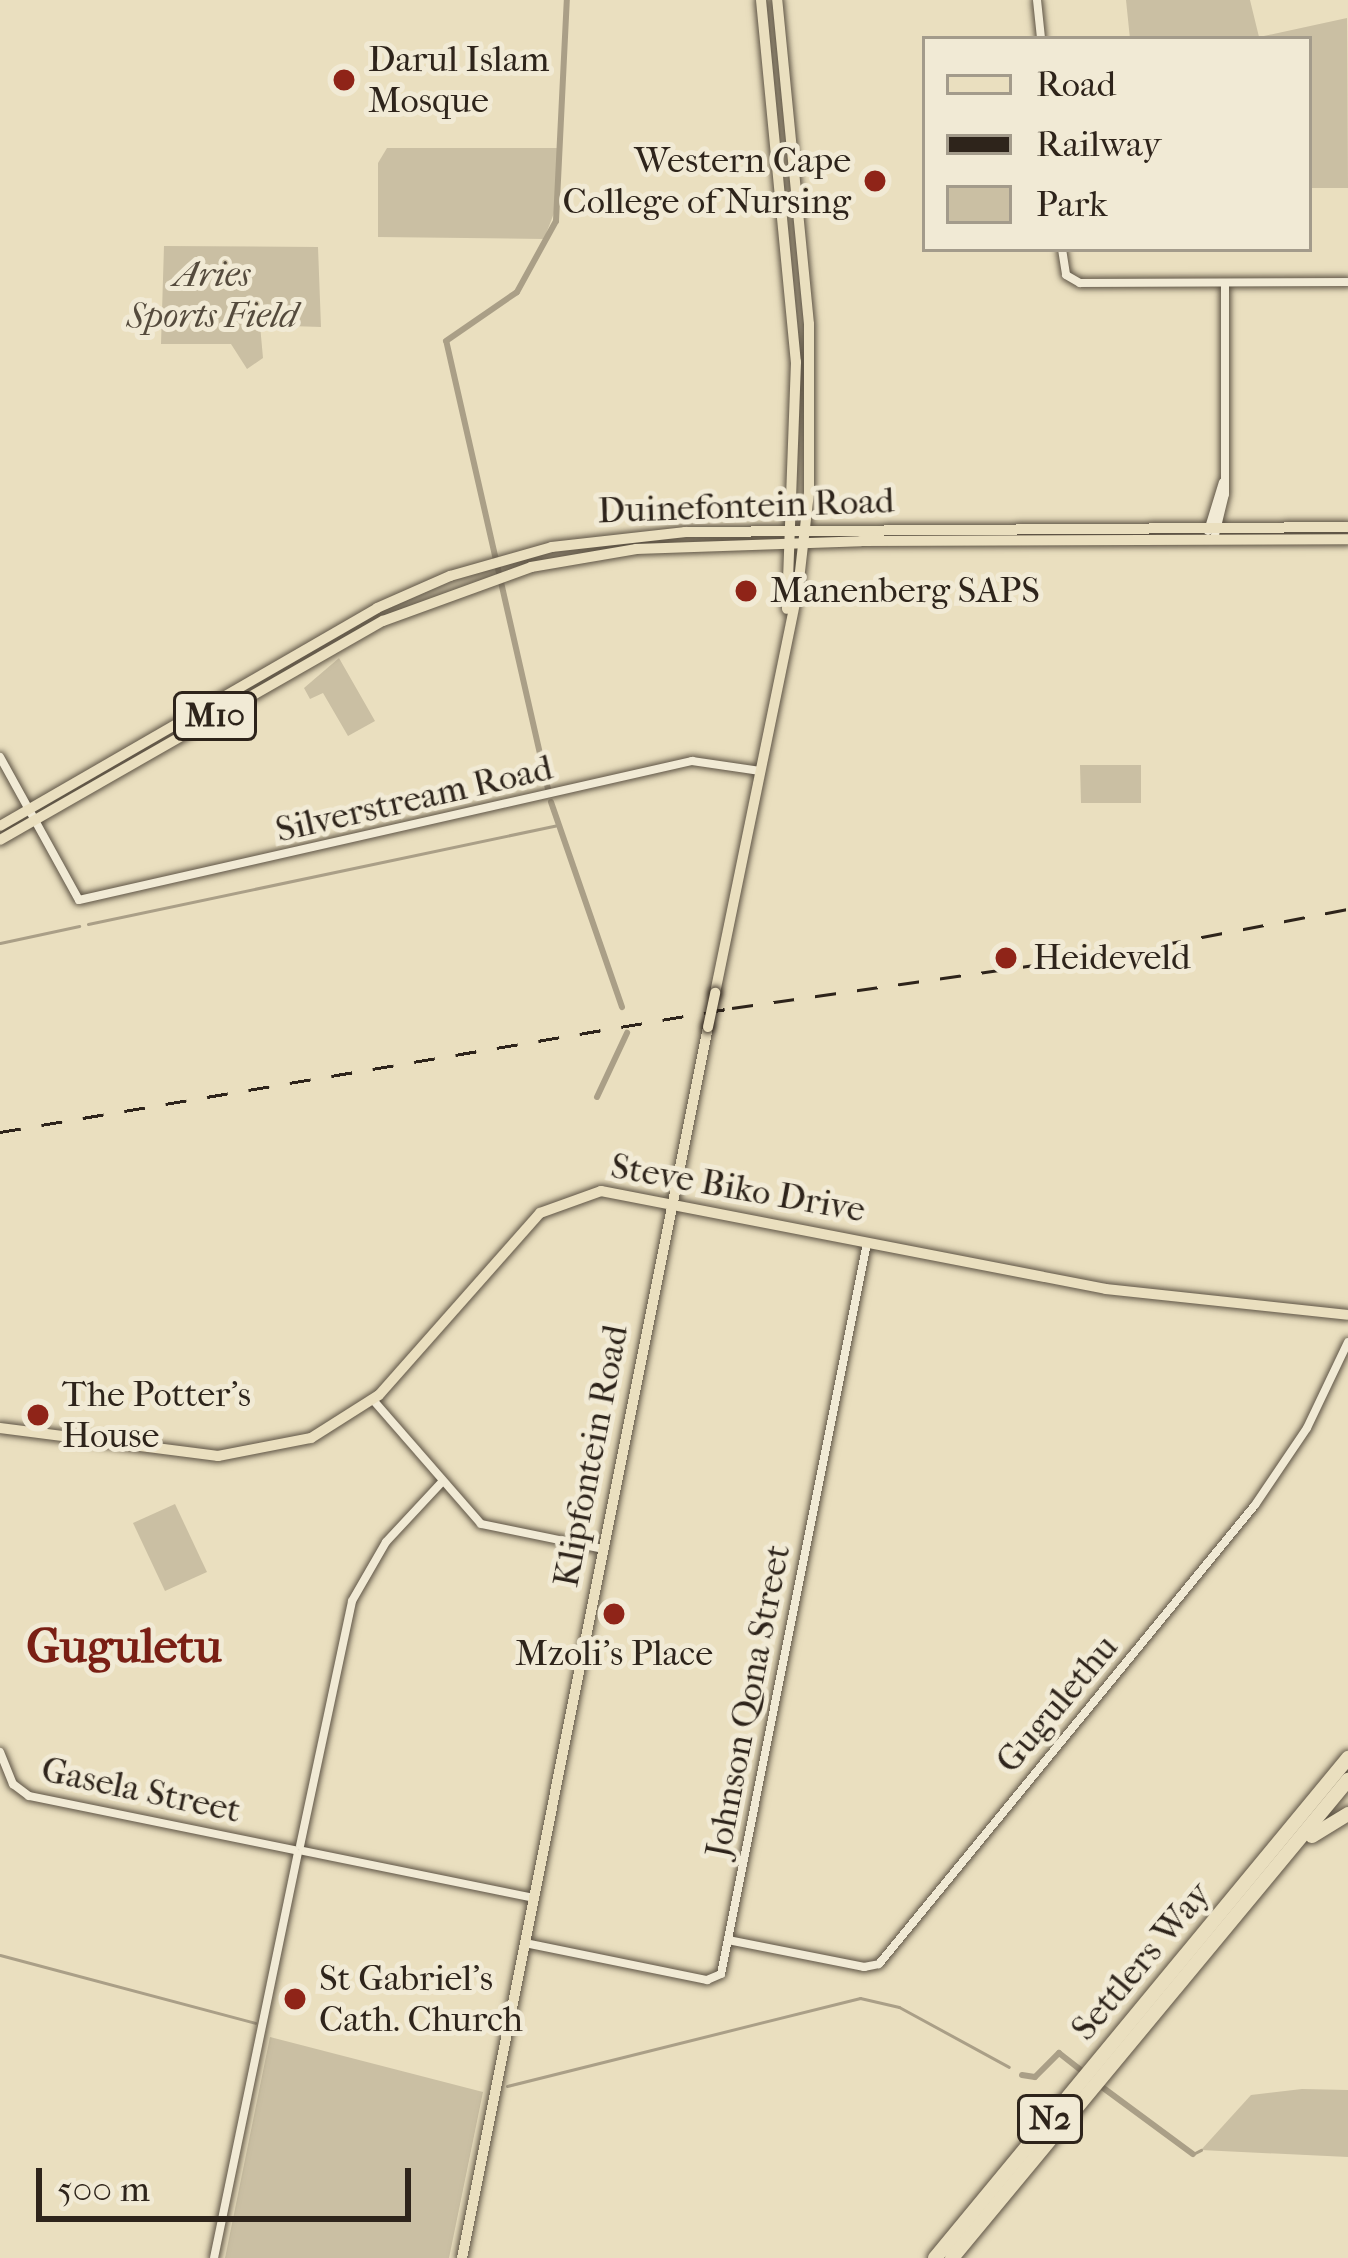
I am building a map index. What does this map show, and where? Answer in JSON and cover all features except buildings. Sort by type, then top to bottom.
[{"type":"highway","name":"Settlers Way","points":[[935,2258],[1348,1758]]},
{"type":"highway","name":"Settlers Way","points":[[952,2258],[1348,1780]]},
{"type":"highway","points":[[1158,2011],[1318,1829],[1348,1814]]},
{"type":"main road","name":"Klipfontein Road","points":[[761,0],[796,362],[799,538]]},
{"type":"main road","name":"Klipfontein Road","points":[[462,2258],[781,666],[799,538],[809,324],[777,0]]},
{"type":"main road","name":"Duinefontein Road","points":[[0,840],[33,814],[377,608],[503,559],[635,535],[1211,534],[1348,527]]},
{"type":"main road","name":"Duinefontein Road","points":[[1211,534],[1348,539]]},
{"type":"main road","name":"Duinefontein Road","points":[[0,826],[33,814],[383,621],[490,578],[636,549],[799,538]]},
{"type":"main road","points":[[641,1196],[661,1191],[678,1173]]},
{"type":"main road","name":"Steve Biko Drive","points":[[0,1428],[233,1456],[311,1438],[373,1400],[540,1214],[584,1194],[672,1201],[1123,1292],[1348,1315]]},
{"type":"street","points":[[1037,0],[1041,36]]},
{"type":"street","points":[[1063,252],[1065,272],[1077,283],[1348,282]]},
{"type":"street","points":[[1211,534],[1225,475],[1225,283]]},
{"type":"street","points":[[0,758],[33,814]]},
{"type":"street","name":"Silverstream Road","points":[[33,814],[79,900],[692,761],[760,771]]},
{"type":"street","name":"Johnson Qona Street","points":[[525,1943],[712,1981],[722,1972],[868,1241]]},
{"type":"street","name":"Gugulethu","points":[[728,1940],[864,1967],[879,1964],[1256,1505],[1306,1428],[1348,1342]]},
{"type":"street","points":[[373,1400],[481,1524],[603,1549]]},
{"type":"street","points":[[214,2258],[352,1601],[393,1532],[442,1482]]},
{"type":"street","name":"Gasela Street","points":[[0,1752],[13,1784],[28,1796],[533,1898]]},
{"type":"green space","points":[[1126,0],[1250,0],[1259,36],[1130,36]]},
{"type":"green space","points":[[1347,18],[1348,188],[1312,188],[1312,36],[1264,36]]},
{"type":"green space","points":[[387,148],[560,148],[556,208],[544,239],[378,237],[378,163]]},
{"type":"green space","name":"Aries Sports Field","points":[[164,246],[318,247],[321,327],[260,325],[263,358],[247,369],[231,344],[161,344]]},
{"type":"green space","points":[[339,658],[375,721],[348,736],[323,693],[310,699],[304,688]]},
{"type":"green space","points":[[1080,765],[1141,765],[1141,803],[1081,803]]},
{"type":"green space","points":[[175,1504],[207,1572],[165,1591],[133,1523]]},
{"type":"green space","points":[[270,2037],[483,2092],[449,2258],[225,2258]]},
{"type":"green space","points":[[1348,2090],[1348,2157],[1201,2150],[1251,2095]]},
{"type":"waterway","points":[[548,789],[446,341],[517,292],[556,221],[567,0]]},
{"type":"waterway","points":[[551,802],[622,1007]]},
{"type":"waterway","points":[[88,924],[556,825]]},
{"type":"waterway","points":[[0,943],[79,926]]},
{"type":"waterway","points":[[597,1097],[627,1033]]},
{"type":"waterway","points":[[0,1955],[255,2023]]},
{"type":"waterway","points":[[507,2086],[860,1998],[899,2007],[1009,2067]]},
{"type":"waterway","points":[[1022,2075],[1035,2077],[1059,2053],[1083,2072]]},
{"type":"waterway","points":[[1102,2087],[1193,2154]]},
{"type":"waterway","points":[[1193,2154],[1201,2150]]},
{"type":"railway","points":[[0,1132],[732,1008],[1119,953],[1348,909]]},
{"type":"place","name":"Darul Islam Mosque","points":[[344,80]]},
{"type":"place","name":"Western Cape College of Nursing","points":[[875,181]]},
{"type":"place","name":"Manenberg SAPS","points":[[746,591]]},
{"type":"place","name":"Heideveld","points":[[1006,958]]},
{"type":"place","name":"The Potter's House","points":[[38,1415]]},
{"type":"place","name":"Mzoli's Place","points":[[614,1614]]},
{"type":"place","name":"St Gabriel's Cath. Church","points":[[295,1999]]},
{"type":"district","name":"Guguletu","points":[[124,1647]]}]
